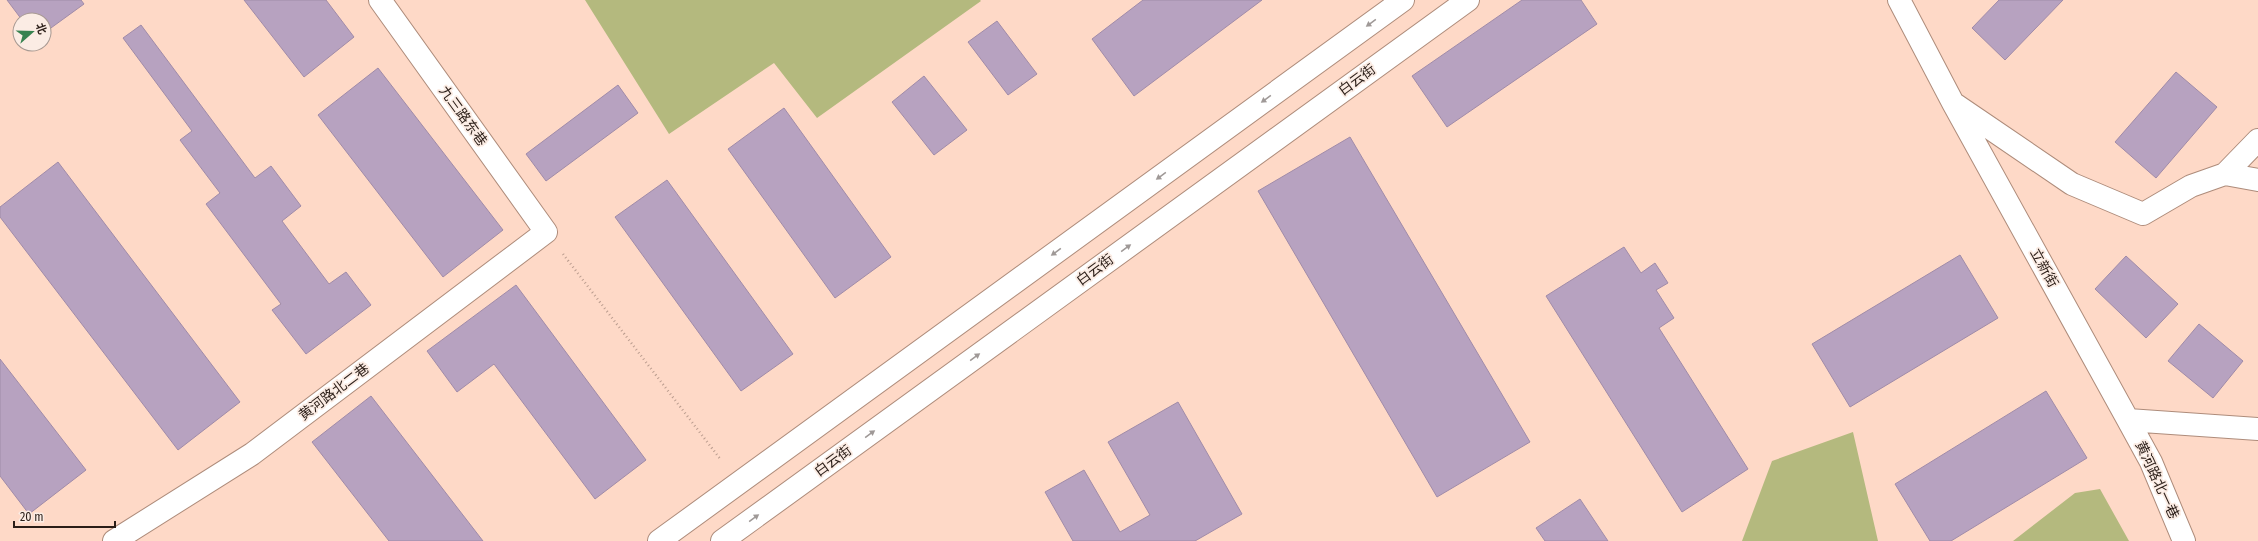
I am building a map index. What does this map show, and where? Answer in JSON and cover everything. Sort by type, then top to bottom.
[{"type":"street","name":"九三路东巷","points":[[380,0],[546,232]]},
{"type":"street","points":[[659,541],[1403,0]]},
{"type":"street","name":"白云街","points":[[722,541],[1468,0]]},
{"type":"street","name":"立新街","points":[[1899,0],[1953,103],[2128,420]]},
{"type":"street","points":[[1953,103],[2072,184],[2143,214],[2191,186],[2225,174],[2258,140]]},
{"type":"street","points":[[2225,174],[2258,180]]},
{"type":"street","name":"黄河路北二巷","points":[[114,541],[252,454],[546,232]]},
{"type":"street","points":[[2128,420],[2258,429]]},
{"type":"street","name":"黄河路北一巷","points":[[2128,420],[2151,462],[2184,541]]},
{"type":"path","points":[[546,232],[738,483]]},
{"type":"green space","points":[[585,0],[981,1],[817,118],[774,63],[669,134]]},
{"type":"green space","points":[[1853,432],[1878,541],[1742,541],[1772,461]]},
{"type":"green space","points":[[2100,489],[2129,541],[2013,541],[2075,493]]},
{"type":"building","points":[[7,0],[81,0],[84,4],[52,27],[52,12],[16,12]]},
{"type":"building","points":[[244,0],[326,0],[354,37],[304,77]]},
{"type":"building","points":[[1143,0],[1262,0],[1134,96],[1092,39]]},
{"type":"building","points":[[1522,0],[1581,0],[1597,24],[1447,127],[1412,76]]},
{"type":"building","points":[[1999,0],[2063,0],[2005,60],[1972,28]]},
{"type":"building","points":[[997,21],[1037,74],[1008,95],[968,42]]},
{"type":"building","points":[[141,25],[255,178],[271,166],[301,206],[282,221],[329,284],[346,272],[371,305],[306,354],[272,310],[281,304],[206,204],[220,193],[180,140],[192,131],[123,38]]},
{"type":"building","points":[[378,68],[503,230],[443,277],[318,115]]},
{"type":"building","points":[[2176,72],[2217,107],[2156,178],[2115,142]]},
{"type":"building","points":[[924,76],[967,130],[934,155],[892,102]]},
{"type":"building","points":[[618,85],[638,113],[546,181],[526,154]]},
{"type":"building","points":[[784,108],[891,257],[835,298],[728,149]]},
{"type":"building","points":[[1350,137],[1530,442],[1437,497],[1258,191]]},
{"type":"building","points":[[58,162],[240,402],[178,450],[0,217],[0,207]]},
{"type":"building","points":[[667,180],[793,354],[741,391],[615,217]]},
{"type":"building","points":[[1624,247],[1641,273],[1655,263],[1668,283],[1656,290],[1674,318],[1659,328],[1748,469],[1682,512],[1546,296]]},
{"type":"building","points":[[1960,255],[1998,318],[1850,407],[1812,344]]},
{"type":"building","points":[[2126,256],[2178,304],[2146,338],[2095,289]]},
{"type":"building","points":[[516,285],[646,460],[595,499],[494,364],[457,392],[427,351]]},
{"type":"building","points":[[2199,324],[2243,361],[2213,398],[2168,361]]},
{"type":"building","points":[[0,359],[86,470],[29,514],[0,476]]},
{"type":"building","points":[[2046,391],[2087,458],[1951,541],[1930,541],[1895,484]]},
{"type":"building","points":[[371,396],[483,541],[389,541],[312,442]]},
{"type":"building","points":[[1178,402],[1242,514],[1195,541],[1073,541],[1045,492],[1084,470],[1120,532],[1150,515],[1108,442]]},
{"type":"building","points":[[1580,499],[1608,541],[1545,541],[1536,528]]}]
